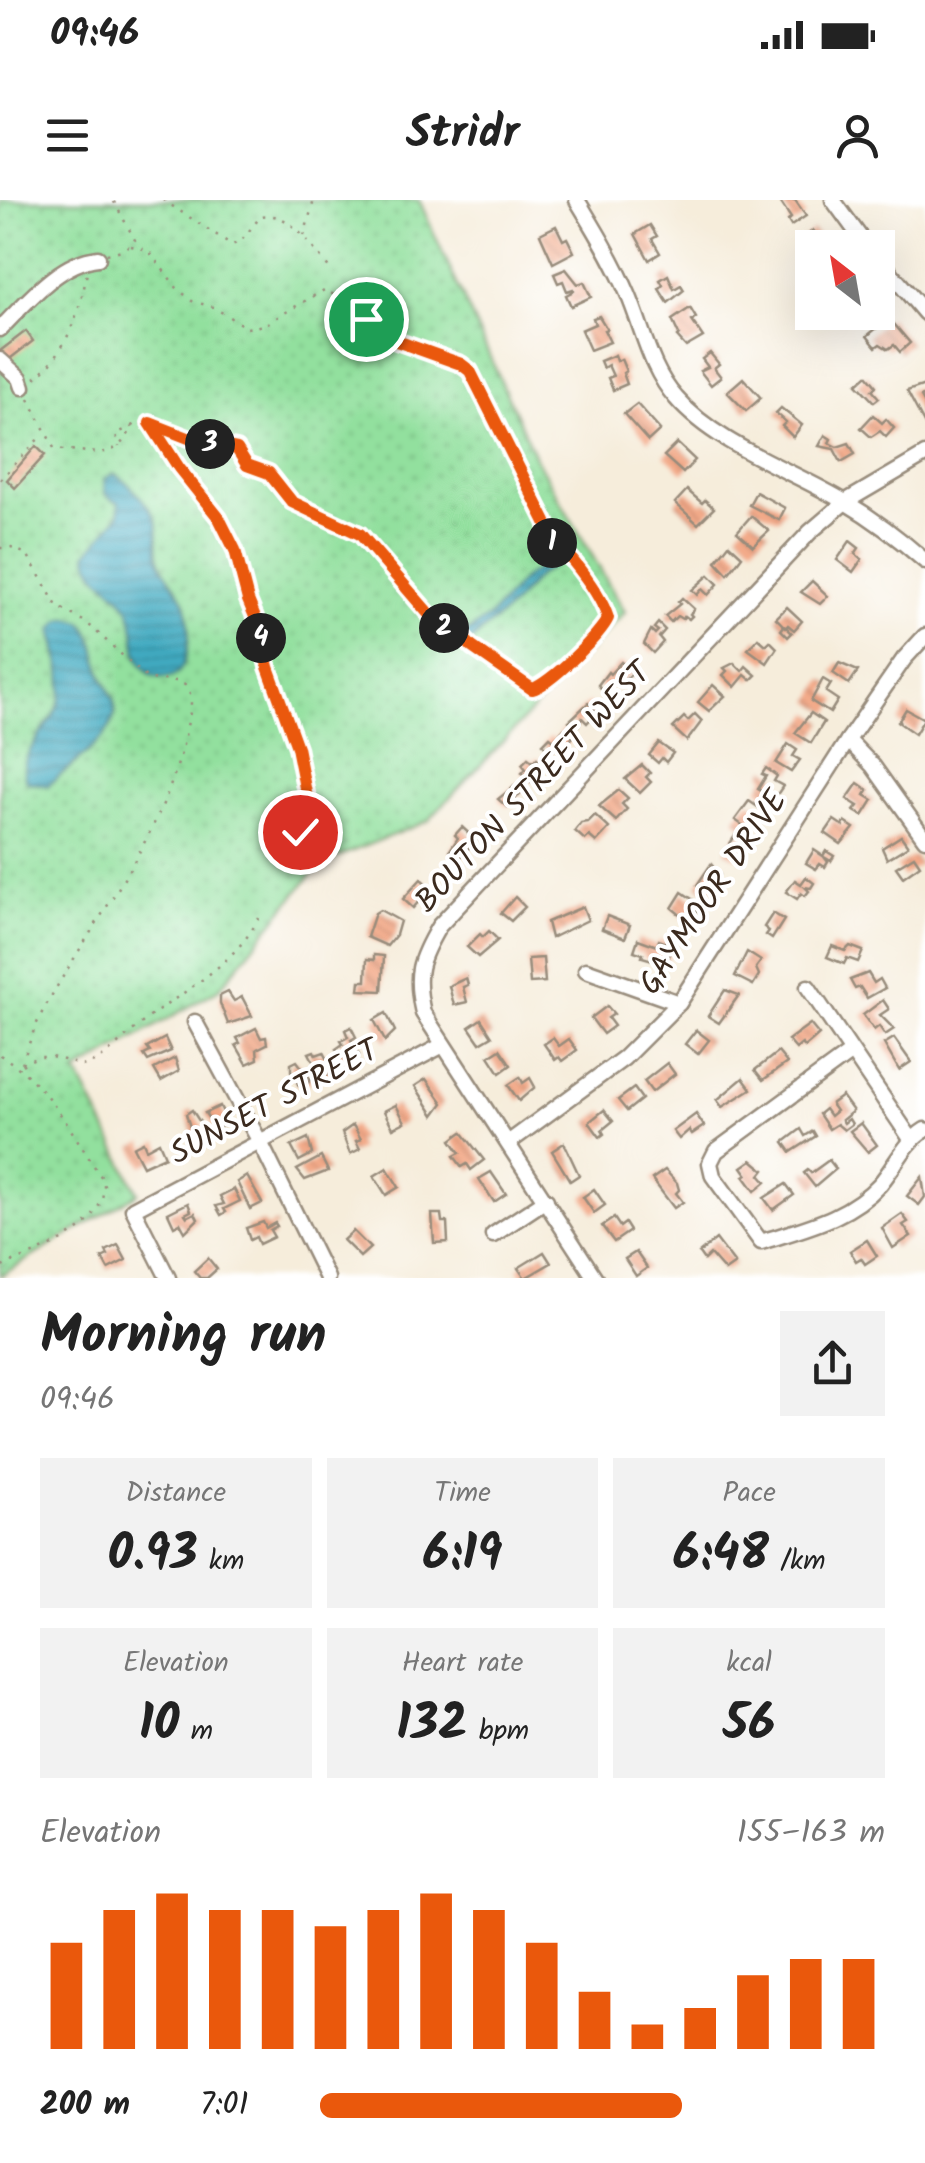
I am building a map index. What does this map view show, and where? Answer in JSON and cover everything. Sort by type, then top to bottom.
[{"type":"street","points":[[577,200],[607,248],[653,363],[675,398],[704,424],[845,502],[900,538],[925,561]]},
{"type":"street","points":[[833,200],[855,230]]},
{"type":"street","points":[[0,329],[41,288],[78,260],[98,258]]},
{"type":"street","points":[[895,278],[925,312]]},
{"type":"street","points":[[0,360],[20,378],[23,387]]},
{"type":"street","name":"BOUTON STREET WEST","points":[[596,1278],[423,1013],[417,986],[420,957],[439,926],[810,532],[845,502],[925,455]]},
{"type":"street","name":"GAYMOOR DRIVE","points":[[508,1143],[624,1058],[679,1002],[848,740],[904,659],[925,636]]},
{"type":"street","points":[[848,740],[873,766],[925,838]]},
{"type":"street","points":[[586,970],[679,1002]]},
{"type":"street","points":[[808,987],[911,1138]]},
{"type":"street","points":[[194,1022],[261,1144],[327,1278]]},
{"type":"street","name":"SUNSET STREET","points":[[168,1278],[132,1209],[443,1046]]},
{"type":"street","points":[[850,1053],[716,1152],[710,1163],[713,1176],[761,1242],[831,1220],[860,1204],[882,1181],[911,1138],[925,1130]]},
{"type":"street","points":[[493,1235],[546,1200]]},
{"type":"path","points":[[114,200],[135,240],[130,246],[98,258],[88,271],[58,355],[23,387],[55,450],[113,452],[133,426]]},
{"type":"path","points":[[163,200],[232,246],[242,241],[265,214],[282,218],[304,236],[317,257],[334,272]]},
{"type":"path","points":[[304,236],[314,200]]},
{"type":"path","points":[[120,447],[116,434],[138,422],[196,441],[237,449],[247,465],[269,473],[292,502],[360,534],[441,628],[456,630],[472,647],[532,689],[548,682],[608,618],[573,561],[552,543],[546,522],[470,371],[461,364],[391,339],[343,299],[324,290],[264,324],[247,328],[214,307],[192,301],[148,250],[130,246]]},
{"type":"path","points":[[150,423],[219,518],[235,550],[268,667],[297,747],[309,808],[300,832],[274,866]]},
{"type":"path","points":[[0,480],[44,433]]},
{"type":"path","points":[[0,548],[28,554],[57,606],[87,624],[148,678],[187,686],[192,700],[179,766],[160,807],[133,862],[45,1008],[21,1066]]},
{"type":"path","points":[[21,1066],[31,1058],[52,1055],[82,1066],[96,1061],[172,1000],[220,968],[244,943],[258,918]]},
{"type":"path","points":[[0,1055],[21,1066],[50,1098],[104,1181],[99,1211],[76,1231],[0,1268]]},
{"type":"green space","points":[[0,200],[419,200],[536,459],[625,612],[428,821],[320,864],[219,989],[77,1072],[138,1193],[0,1276]]},
{"type":"water","points":[[113,474],[132,488],[155,518],[160,561],[187,609],[186,656],[183,666],[170,677],[152,675],[142,665],[128,608],[99,578],[87,554],[119,515],[119,502],[105,494],[104,479]]},
{"type":"water","points":[[562,554],[564,560],[539,575],[510,608],[467,644],[461,637],[491,615],[524,578]]},
{"type":"water","points":[[69,618],[82,622],[90,634],[115,714],[103,737],[48,786],[27,782],[25,762],[60,700],[61,673],[52,630]]},
{"type":"building","points":[[779,200],[795,200],[806,216],[791,226],[791,218]]},
{"type":"building","points":[[650,225],[660,253],[649,260],[635,234]]},
{"type":"building","points":[[556,226],[574,252],[553,263],[540,234]]},
{"type":"building","points":[[566,269],[578,284],[584,282],[591,297],[571,306],[566,295],[573,289],[567,291],[554,274]]},
{"type":"building","points":[[668,275],[674,289],[681,285],[684,290],[668,303],[659,289],[663,285],[660,280]]},
{"type":"building","points":[[690,308],[696,318],[692,321],[703,337],[686,347],[677,337],[672,320]]},
{"type":"building","points":[[599,316],[610,342],[590,350],[581,330],[595,324],[593,318]]},
{"type":"building","points":[[895,325],[910,343],[900,352],[894,345],[888,349],[880,344],[876,347],[867,336],[874,330],[895,330]]},
{"type":"building","points":[[26,331],[33,341],[7,361],[0,351]]},
{"type":"building","points":[[710,353],[719,364],[714,368],[721,377],[711,385],[700,371],[708,367],[702,359]]},
{"type":"building","points":[[615,355],[626,371],[623,373],[627,384],[613,390],[608,378],[613,376],[608,365],[603,368],[600,361]]},
{"type":"building","points":[[867,375],[876,386],[872,390],[879,398],[874,402],[857,384]]},
{"type":"building","points":[[743,378],[761,398],[746,411],[727,392]]},
{"type":"building","points":[[925,385],[921,397],[925,425],[907,391]]},
{"type":"building","points":[[637,404],[660,430],[648,441],[624,414]]},
{"type":"building","points":[[781,408],[802,425],[793,437],[776,413]]},
{"type":"building","points":[[873,415],[882,423],[886,419],[894,428],[886,437],[880,431],[871,437],[861,428]]},
{"type":"building","points":[[825,435],[837,447],[849,443],[855,454],[841,462],[834,449],[819,446]]},
{"type":"building","points":[[677,443],[695,460],[683,473],[664,456]]},
{"type":"building","points":[[36,446],[45,455],[15,488],[7,480]]},
{"type":"building","points":[[687,490],[714,508],[698,524],[675,503]]},
{"type":"building","points":[[756,492],[785,508],[779,520],[749,505]]},
{"type":"building","points":[[751,516],[769,531],[753,546],[737,532]]},
{"type":"building","points":[[850,541],[859,548],[855,554],[862,559],[853,572],[837,560]]},
{"type":"building","points":[[729,544],[742,556],[728,574],[716,561]]},
{"type":"building","points":[[709,575],[718,584],[708,595],[702,589],[697,595],[692,590]]},
{"type":"building","points":[[812,581],[828,596],[820,604],[801,592]]},
{"type":"building","points":[[682,598],[694,609],[692,616],[677,616],[671,622],[665,616]]},
{"type":"building","points":[[787,607],[802,621],[794,630],[786,627],[792,633],[788,637],[776,618]]},
{"type":"building","points":[[658,623],[665,630],[659,637],[663,642],[653,653],[644,644],[651,630],[655,634],[658,631],[654,628]]},
{"type":"building","points":[[758,638],[777,648],[767,663],[748,649]]},
{"type":"building","points":[[621,662],[633,673],[619,685],[614,680],[605,693],[598,685]]},
{"type":"building","points":[[734,663],[742,671],[746,666],[756,675],[751,680],[745,675],[735,687],[723,675],[727,671],[724,668]]},
{"type":"building","points":[[839,663],[858,671],[849,684],[833,673]]},
{"type":"building","points":[[823,679],[831,684],[826,692],[838,700],[830,713],[811,701]]},
{"type":"building","points":[[713,685],[725,696],[709,711],[698,702]]},
{"type":"building","points":[[588,703],[597,712],[587,723],[582,718],[577,728],[569,721]]},
{"type":"building","points":[[906,709],[924,719],[915,734],[898,722]]},
{"type":"building","points":[[811,713],[824,722],[811,743],[795,733]]},
{"type":"building","points":[[695,714],[702,721],[687,741],[673,728],[684,717],[688,721]]},
{"type":"building","points":[[564,729],[573,737],[562,749],[558,745],[551,752],[543,744],[550,737],[554,740]]},
{"type":"building","points":[[659,743],[673,753],[666,762],[662,758],[658,763],[649,755]]},
{"type":"building","points":[[788,744],[797,750],[793,756],[800,760],[791,772],[776,763]]},
{"type":"building","points":[[528,758],[533,762],[537,758],[545,766],[531,782],[522,773],[526,769],[522,764]]},
{"type":"building","points":[[642,765],[650,773],[646,777],[651,782],[640,793],[625,779]]},
{"type":"building","points":[[766,768],[777,776],[774,781],[783,786],[774,799],[758,789]]},
{"type":"building","points":[[518,783],[525,789],[507,807],[498,799]]},
{"type":"building","points":[[858,783],[873,800],[863,816],[854,811],[858,806],[847,799]]},
{"type":"building","points":[[619,790],[628,798],[622,804],[627,809],[616,821],[599,806]]},
{"type":"building","points":[[749,801],[765,812],[751,831],[735,820]]},
{"type":"building","points":[[595,815],[609,828],[596,842],[589,836],[585,840],[575,831]]},
{"type":"building","points":[[834,820],[854,828],[841,844],[825,833]]},
{"type":"building","points":[[462,827],[476,840],[459,859],[450,850]]},
{"type":"building","points":[[737,833],[747,840],[736,858],[725,851]]},
{"type":"building","points":[[901,836],[908,846],[887,859],[882,848]]},
{"type":"building","points":[[814,850],[823,856],[826,851],[834,856],[831,861],[824,857],[828,862],[825,867],[820,864],[816,869],[806,863]]},
{"type":"building","points":[[914,856],[920,865],[903,877],[896,867]]},
{"type":"building","points":[[711,864],[720,875],[708,892],[697,885]]},
{"type":"building","points":[[806,877],[814,883],[811,888],[805,887],[809,891],[805,896],[801,893],[797,899],[786,892],[795,880],[801,884]]},
{"type":"building","points":[[421,879],[431,888],[413,908],[403,899]]},
{"type":"building","points":[[682,892],[701,905],[689,922],[672,908]]},
{"type":"building","points":[[515,897],[525,907],[511,921],[501,913]]},
{"type":"building","points":[[583,907],[588,920],[551,938],[547,922]]},
{"type":"building","points":[[380,910],[400,921],[387,946],[367,937],[375,913]]},
{"type":"building","points":[[773,913],[784,920],[772,939],[764,927]]},
{"type":"building","points":[[607,916],[630,925],[625,938],[602,929]]},
{"type":"building","points":[[489,931],[498,940],[478,957],[467,947]]},
{"type":"building","points":[[638,939],[657,946],[659,940],[673,945],[666,964],[634,951]]},
{"type":"building","points":[[832,946],[863,951],[858,962],[847,958],[844,964],[827,957]]},
{"type":"building","points":[[747,952],[761,961],[753,985],[735,976]]},
{"type":"building","points":[[374,955],[384,956],[382,991],[359,990],[360,981],[366,981],[367,959],[374,960]]},
{"type":"building","points":[[543,958],[545,982],[530,983],[528,959]]},
{"type":"building","points":[[868,973],[874,983],[880,979],[885,988],[867,998],[850,980]]},
{"type":"building","points":[[466,978],[468,985],[463,987],[467,1002],[454,1005],[449,986]]},
{"type":"building","points":[[725,990],[739,995],[719,1023],[708,1016]]},
{"type":"building","points":[[228,992],[234,1001],[242,997],[252,1016],[228,1024],[220,996]]},
{"type":"building","points":[[883,1000],[889,1009],[880,1015],[894,1029],[885,1035],[879,1026],[874,1030],[863,1015]]},
{"type":"building","points":[[607,1006],[614,1014],[608,1018],[614,1026],[603,1034],[591,1018]]},
{"type":"building","points":[[386,1013],[395,1031],[385,1041],[374,1020]]},
{"type":"building","points":[[481,1019],[492,1036],[480,1043],[469,1027]]},
{"type":"building","points":[[810,1024],[819,1035],[796,1049],[788,1040]]},
{"type":"building","points":[[351,1027],[356,1037],[351,1040],[359,1055],[347,1061],[336,1049],[348,1037],[345,1030]]},
{"type":"building","points":[[256,1028],[261,1038],[266,1037],[267,1044],[257,1049],[258,1059],[247,1064],[236,1045],[240,1043],[237,1038]]},
{"type":"building","points":[[696,1030],[709,1040],[698,1054],[685,1044]]},
{"type":"building","points":[[165,1038],[171,1051],[148,1061],[144,1055],[150,1052],[147,1048]]},
{"type":"building","points":[[553,1038],[559,1046],[569,1039],[577,1050],[562,1061],[559,1057],[555,1060],[544,1044]]},
{"type":"building","points":[[894,1038],[911,1062],[899,1070],[884,1044]]},
{"type":"building","points":[[500,1049],[511,1065],[500,1073],[489,1056]]},
{"type":"building","points":[[314,1051],[316,1055],[324,1052],[334,1072],[322,1078],[309,1053]]},
{"type":"building","points":[[778,1052],[787,1063],[763,1080],[755,1070]]},
{"type":"building","points":[[175,1058],[179,1071],[161,1081],[154,1069]]},
{"type":"building","points":[[297,1061],[311,1080],[305,1086],[299,1086],[291,1071],[291,1064]]},
{"type":"building","points":[[667,1063],[675,1074],[652,1092],[644,1081]]},
{"type":"building","points":[[520,1077],[523,1083],[530,1078],[535,1087],[519,1101],[508,1085]]},
{"type":"building","points":[[743,1078],[751,1089],[722,1107],[717,1100]]},
{"type":"building","points":[[426,1079],[443,1103],[434,1115],[415,1086]]},
{"type":"building","points":[[634,1088],[642,1099],[627,1111],[618,1100]]},
{"type":"building","points":[[842,1096],[853,1111],[842,1120],[844,1123],[849,1119],[852,1124],[844,1130],[837,1124],[829,1129],[819,1114],[825,1109],[830,1116],[836,1111],[831,1104]]},
{"type":"building","points":[[396,1105],[405,1122],[393,1128],[384,1111]]},
{"type":"building","points":[[220,1106],[228,1123],[216,1129],[205,1113]]},
{"type":"building","points":[[192,1110],[207,1133],[194,1140],[186,1114]]},
{"type":"building","points":[[604,1110],[613,1121],[600,1137],[589,1122]]},
{"type":"building","points":[[696,1114],[704,1126],[692,1134],[689,1130],[679,1139],[673,1131]]},
{"type":"building","points":[[861,1123],[877,1145],[868,1152],[850,1131]]},
{"type":"building","points":[[353,1125],[361,1139],[356,1141],[360,1149],[350,1154],[342,1133]]},
{"type":"building","points":[[801,1129],[805,1136],[813,1131],[816,1136],[791,1152],[784,1142]]},
{"type":"building","points":[[462,1132],[484,1160],[471,1170],[467,1164],[462,1167],[454,1156],[460,1153],[451,1140]]},
{"type":"building","points":[[308,1138],[312,1154],[299,1161],[291,1146]]},
{"type":"building","points":[[143,1142],[146,1149],[159,1142],[165,1156],[143,1166],[133,1147]]},
{"type":"building","points":[[564,1143],[579,1175],[570,1181],[552,1151]]},
{"type":"building","points":[[321,1157],[328,1171],[305,1180],[297,1170]]},
{"type":"building","points":[[752,1160],[764,1170],[760,1175],[766,1182],[755,1191],[742,1167]]},
{"type":"building","points":[[829,1160],[836,1169],[815,1187],[804,1173],[811,1173]]},
{"type":"building","points":[[387,1168],[399,1187],[386,1195],[374,1176]]},
{"type":"building","points":[[665,1170],[677,1183],[676,1193],[683,1202],[674,1208],[652,1179]]},
{"type":"building","points":[[491,1172],[506,1194],[494,1202],[479,1179]]},
{"type":"building","points":[[247,1176],[262,1203],[250,1209],[237,1182]]},
{"type":"building","points":[[922,1177],[925,1197],[919,1205],[907,1196]]},
{"type":"building","points":[[786,1184],[794,1195],[773,1210],[764,1198]]},
{"type":"building","points":[[234,1189],[240,1201],[224,1209],[226,1212],[221,1215],[216,1206],[224,1204],[220,1196]]},
{"type":"building","points":[[594,1189],[605,1205],[594,1213],[583,1197]]},
{"type":"building","points":[[188,1203],[191,1211],[185,1214],[187,1217],[195,1213],[198,1219],[185,1232],[180,1223],[174,1226],[168,1213]]},
{"type":"building","points":[[432,1214],[441,1214],[442,1222],[447,1222],[448,1242],[434,1243]]},
{"type":"building","points":[[902,1214],[908,1222],[903,1225],[911,1236],[893,1248],[882,1228]]},
{"type":"building","points":[[614,1218],[620,1227],[625,1223],[630,1231],[614,1242],[602,1226]]},
{"type":"building","points":[[263,1222],[266,1228],[275,1223],[277,1226],[270,1230],[274,1237],[259,1244],[256,1237],[250,1240],[246,1228]]},
{"type":"building","points":[[353,1231],[370,1248],[360,1257],[343,1240]]},
{"type":"building","points":[[716,1239],[735,1264],[725,1271],[710,1254],[704,1260],[699,1253]]},
{"type":"building","points":[[867,1240],[877,1256],[865,1264],[861,1258],[856,1261],[850,1251]]},
{"type":"building","points":[[118,1245],[126,1260],[108,1269],[102,1258]]},
{"type":"building","points":[[544,1252],[551,1263],[525,1278],[518,1268]]},
{"type":"building","points":[[636,1252],[647,1268],[636,1276],[625,1259]]},
{"type":"building","points":[[208,1258],[217,1269],[207,1278],[200,1278],[194,1271]]},
{"type":"route","points":[[300,832],[309,808],[297,747],[268,667],[235,550],[219,518],[150,423],[196,441],[237,449],[247,465],[269,473],[292,502],[360,534],[441,628],[462,634],[472,647],[532,689],[548,682],[608,618],[573,561],[552,543],[546,522],[470,371],[461,364],[391,339],[366,319]]}]
